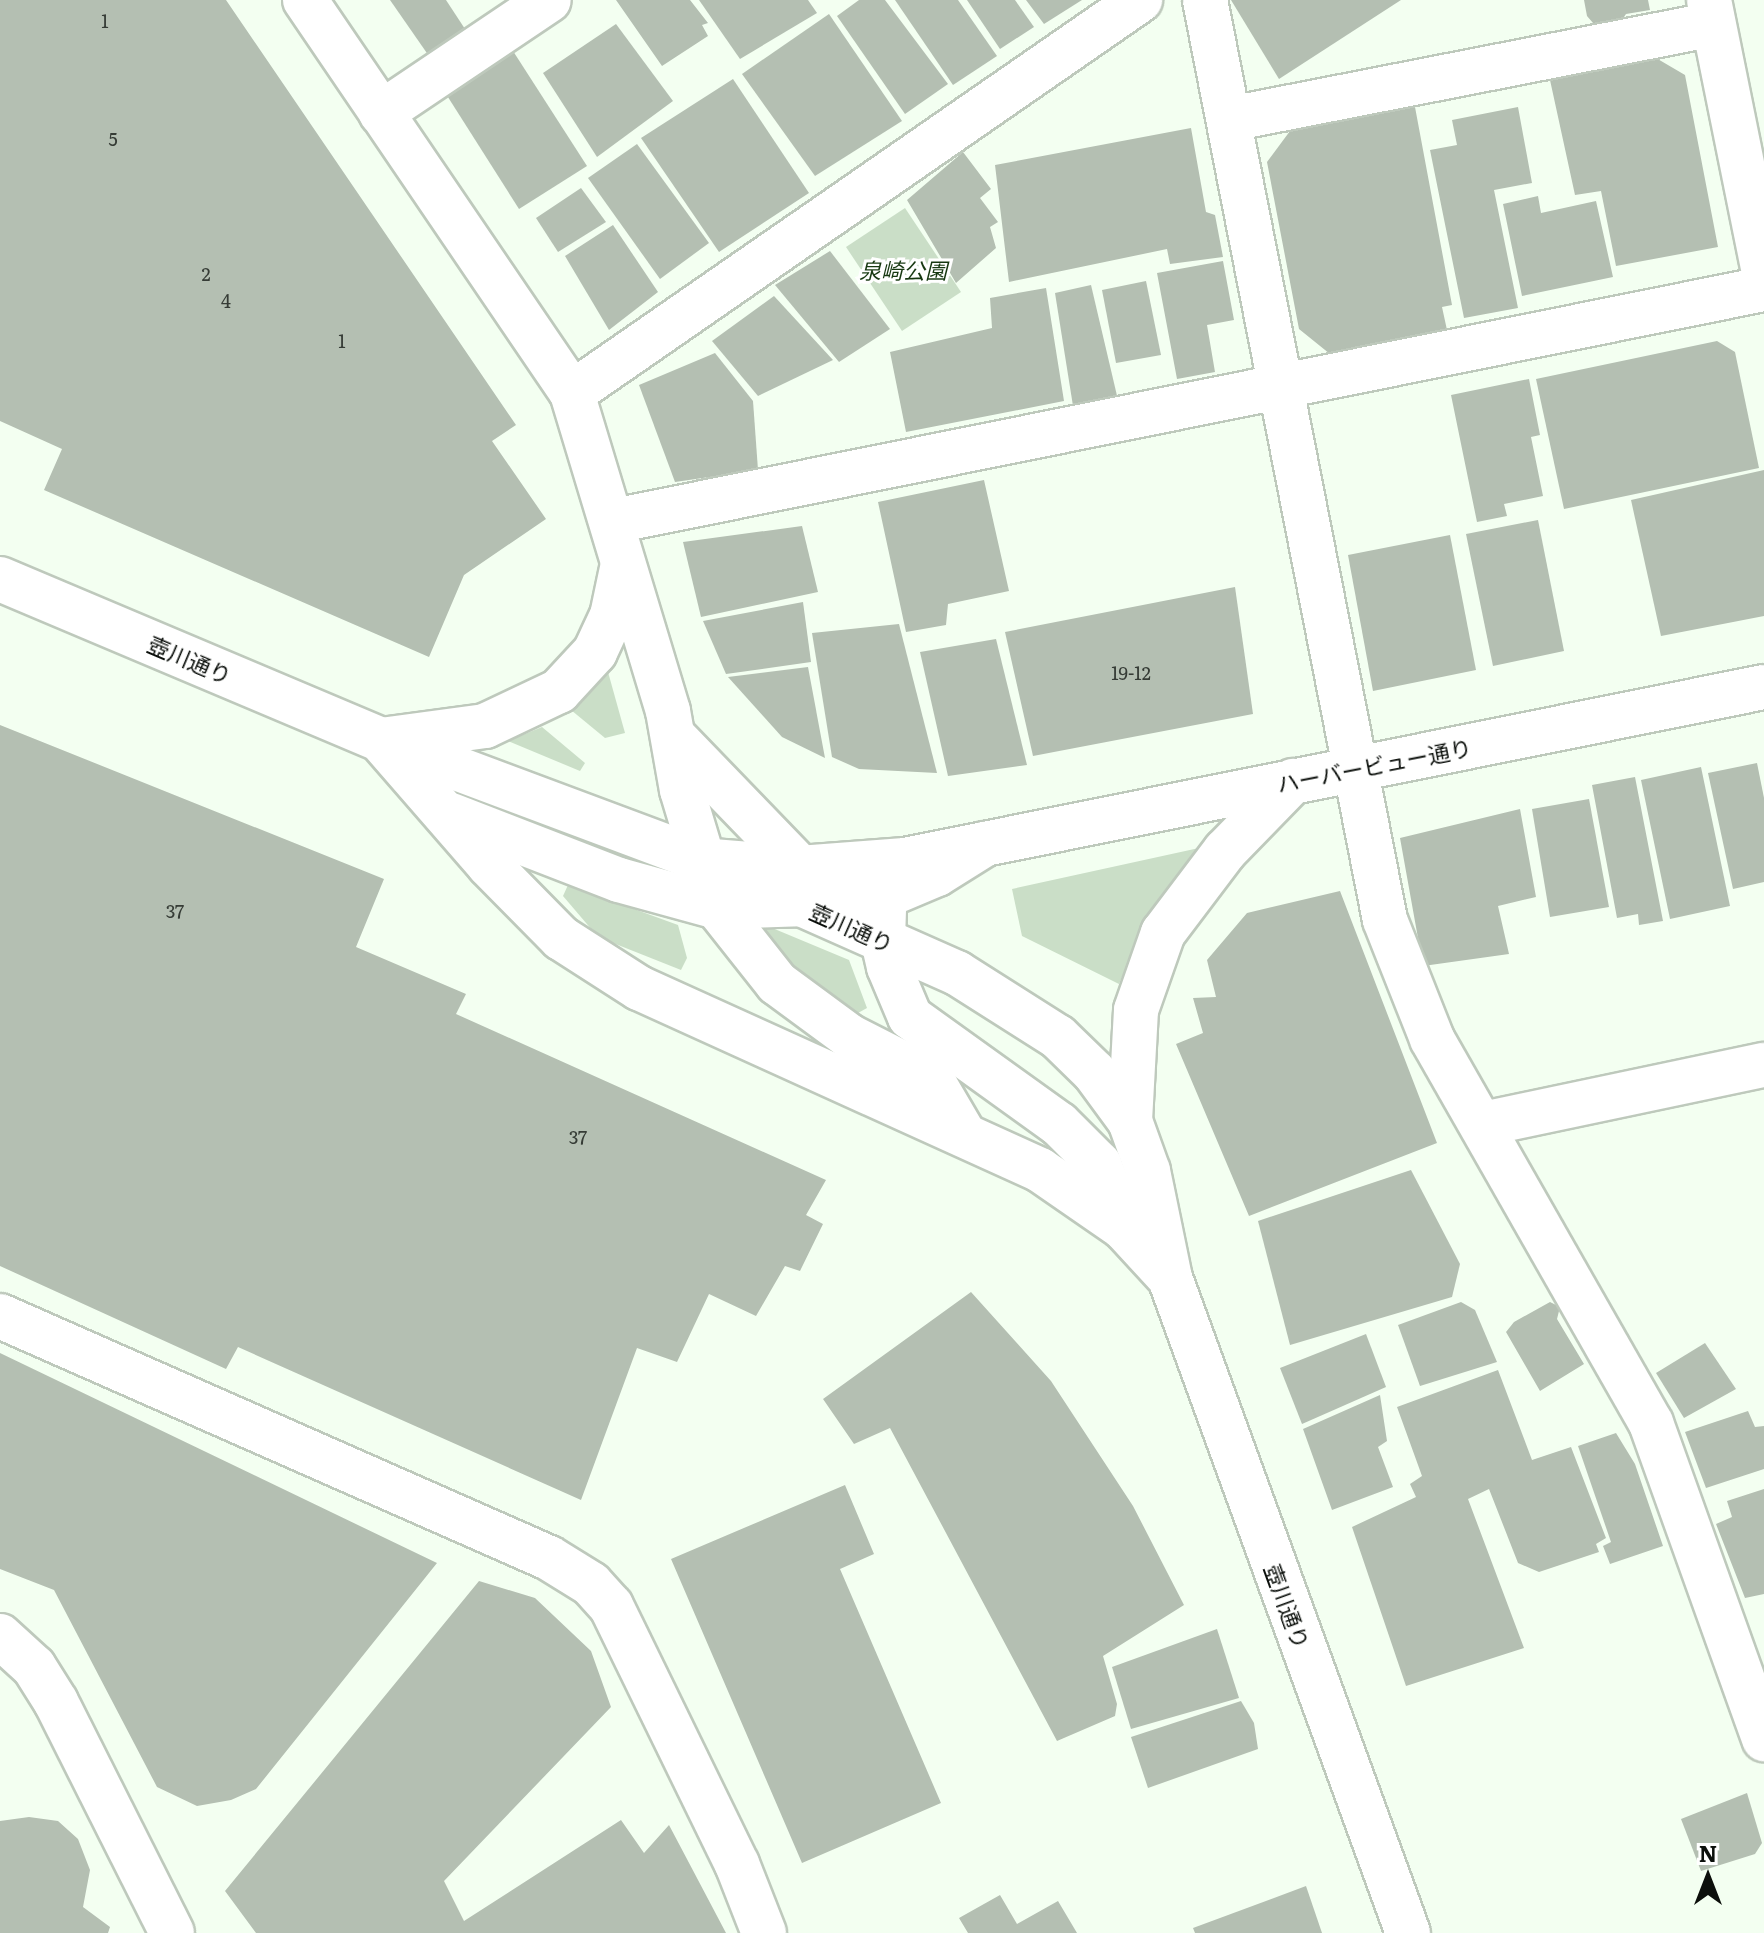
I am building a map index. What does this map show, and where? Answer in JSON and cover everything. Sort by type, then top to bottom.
[{"type":"main road","points":[[305,0],[572,393],[619,541],[675,738],[682,790],[717,907],[777,983],[849,1036],[931,1078],[962,1131]]},
{"type":"main road","points":[[381,113],[549,0]]},
{"type":"main road","points":[[572,393],[1140,0]]},
{"type":"main road","points":[[1205,0],[1385,920],[1432,1039],[1651,1423],[1764,1739]]},
{"type":"main road","points":[[1230,119],[1711,12],[1764,273]]},
{"type":"main road","points":[[619,541],[1281,389],[1764,289]]},
{"type":"main road","points":[[381,740],[485,726],[559,691],[595,652],[612,616],[619,541]]},
{"type":"main road","name":"壺川通り","points":[[0,579],[381,740],[702,860],[813,892],[883,941],[957,973],[1058,1037],[1094,1072],[1130,1121],[1148,1171],[1170,1278],[1408,1933]]},
{"type":"main road","name":"ハーバービュー通り","points":[[895,878],[937,874],[985,844],[1764,687]]},
{"type":"main road","points":[[675,738],[710,769],[813,892]]},
{"type":"main road","name":"壺川通り","points":[[381,740],[534,914],[561,938],[639,988],[962,1131],[1040,1170],[1124,1228],[1170,1278]]},
{"type":"main road","points":[[1130,1121],[1136,1010],[1163,933],[1225,851],[1293,781]]},
{"type":"main road","points":[[449,814],[619,880],[717,907],[895,878],[883,941],[910,1017],[1059,1124],[1099,1164],[1124,1228]]},
{"type":"main road","points":[[1483,1124],[1764,1065]]},
{"type":"main road","points":[[0,1316],[549,1558],[591,1584],[611,1606],[737,1864],[764,1933]]},
{"type":"main road","points":[[0,1636],[34,1667],[56,1702],[172,1933]]},
{"type":"green space","name":"泉崎公園","points":[[905,208],[961,292],[902,331],[846,247]]},
{"type":"green space","points":[[608,672],[625,733],[605,738],[571,710]]},
{"type":"green space","points":[[542,727],[585,763],[580,771],[508,741]]},
{"type":"green space","points":[[1199,848],[1202,856],[1175,881],[1143,928],[1119,984],[1022,936],[1012,889]]},
{"type":"green space","points":[[568,885],[678,925],[687,958],[681,970],[598,937],[563,896]]},
{"type":"green space","points":[[758,922],[849,960],[867,1008],[858,1013],[813,982],[757,932]]},
{"type":"building","points":[[0,0],[226,0],[516,425],[492,441],[546,519],[464,575],[429,657],[44,490],[62,449],[0,421]]},
{"type":"building","points":[[390,0],[446,0],[465,29],[431,59]]},
{"type":"building","points":[[616,0],[690,0],[708,23],[702,25],[708,36],[662,66]]},
{"type":"building","points":[[699,0],[808,0],[817,13],[740,59]]},
{"type":"building","points":[[859,0],[885,0],[948,84],[905,114],[837,16]]},
{"type":"building","points":[[895,0],[958,0],[997,56],[953,85]]},
{"type":"building","points":[[967,0],[1015,0],[1034,27],[1000,49]]},
{"type":"building","points":[[1026,0],[1082,0],[1044,24]]},
{"type":"building","points":[[1231,0],[1401,0],[1279,79]]},
{"type":"building","points":[[1584,0],[1648,0],[1650,10],[1626,14],[1618,26],[1599,30],[1587,16]]},
{"type":"building","points":[[829,14],[902,121],[815,176],[742,74]]},
{"type":"building","points":[[616,24],[673,101],[597,157],[543,73]]},
{"type":"building","points":[[513,51],[587,166],[519,209],[446,94]]},
{"type":"building","points":[[1656,58],[1685,75],[1718,247],[1616,266],[1601,191],[1575,195],[1550,80]]},
{"type":"building","points":[[733,79],[809,193],[719,252],[641,138]]},
{"type":"building","points":[[1415,107],[1452,305],[1442,307],[1447,330],[1330,354],[1299,329],[1267,162],[1290,131]]},
{"type":"building","points":[[1518,107],[1532,183],[1494,190],[1518,308],[1464,318],[1430,150],[1457,145],[1452,120]]},
{"type":"building","points":[[1191,128],[1206,212],[1215,215],[1223,257],[1170,264],[1167,249],[1009,282],[995,165]]},
{"type":"building","points":[[637,144],[709,243],[660,279],[588,178]]},
{"type":"building","points":[[963,152],[991,189],[980,198],[998,222],[990,227],[996,248],[956,283],[907,200]]},
{"type":"building","points":[[581,188],[606,222],[558,252],[536,218]]},
{"type":"building","points":[[1538,196],[1541,213],[1596,201],[1613,277],[1522,296],[1503,204]]},
{"type":"building","points":[[613,225],[658,292],[609,330],[565,256]]},
{"type":"building","points":[[830,251],[890,329],[839,362],[775,285]]},
{"type":"building","points":[[1223,261],[1234,320],[1207,325],[1215,372],[1177,379],[1157,273]]},
{"type":"building","points":[[1146,281],[1161,355],[1116,363],[1102,290]]},
{"type":"building","points":[[1091,285],[1118,400],[1073,406],[1055,293]]},
{"type":"building","points":[[1046,288],[1064,401],[906,432],[890,352],[992,328],[990,298]]},
{"type":"building","points":[[774,296],[833,360],[758,396],[712,341]]},
{"type":"building","points":[[1717,341],[1735,352],[1759,468],[1564,509],[1536,379]]},
{"type":"building","points":[[715,353],[753,401],[758,470],[675,482],[639,385]]},
{"type":"building","points":[[1529,379],[1540,435],[1531,437],[1543,496],[1504,504],[1507,516],[1477,522],[1451,395]]},
{"type":"building","points":[[1764,470],[1764,616],[1661,636],[1631,500]]},
{"type":"building","points":[[984,480],[1009,591],[948,604],[946,625],[906,632],[878,502]]},
{"type":"building","points":[[1538,520],[1564,651],[1493,666],[1466,534]]},
{"type":"building","points":[[802,526],[818,592],[701,617],[683,542]]},
{"type":"building","points":[[1450,535],[1476,670],[1373,691],[1348,555]]},
{"type":"building","points":[[1235,587],[1253,714],[1033,756],[1005,632]]},
{"type":"building","points":[[803,602],[811,662],[726,674],[703,621]]},
{"type":"building","points":[[899,624],[937,773],[859,769],[832,757],[812,633]]},
{"type":"building","points":[[996,639],[1027,765],[948,776],[920,652]]},
{"type":"building","points":[[808,667],[825,758],[782,737],[728,677]]},
{"type":"building","points":[[0,725],[384,879],[356,947],[466,994],[456,1014],[826,1180],[806,1215],[823,1224],[800,1271],[785,1266],[756,1316],[709,1294],[677,1362],[637,1348],[581,1500],[238,1347],[226,1369],[0,1266]]},
{"type":"building","points":[[1757,763],[1764,798],[1764,882],[1733,889],[1708,773]]},
{"type":"building","points":[[1701,767],[1730,906],[1670,919],[1641,780]]},
{"type":"building","points":[[1635,777],[1663,921],[1639,925],[1638,914],[1617,918],[1592,785]]},
{"type":"building","points":[[1589,799],[1609,907],[1550,917],[1532,809]]},
{"type":"building","points":[[1520,809],[1536,897],[1498,906],[1509,954],[1423,966],[1400,838]]},
{"type":"building","points":[[1340,891],[1437,1143],[1249,1216],[1176,1044],[1203,1033],[1193,998],[1216,997],[1207,960],[1247,913]]},
{"type":"building","points":[[1411,1170],[1460,1264],[1452,1297],[1290,1345],[1258,1221]]},
{"type":"building","points":[[971,1292],[1051,1381],[1133,1506],[1184,1605],[1103,1656],[1117,1704],[1115,1716],[1057,1741],[890,1428],[854,1444],[823,1399]]},
{"type":"building","points":[[1461,1302],[1475,1310],[1497,1362],[1420,1386],[1398,1325]]},
{"type":"building","points":[[1550,1302],[1560,1307],[1557,1319],[1584,1364],[1540,1391],[1506,1332],[1514,1322]]},
{"type":"building","points":[[1366,1334],[1386,1387],[1302,1424],[1280,1368]]},
{"type":"building","points":[[1705,1343],[1736,1389],[1684,1418],[1656,1373]]},
{"type":"building","points":[[0,1353],[437,1563],[256,1789],[231,1800],[197,1806],[157,1787],[54,1590],[0,1569]]},
{"type":"building","points":[[1498,1370],[1532,1460],[1571,1447],[1606,1538],[1596,1544],[1599,1552],[1539,1572],[1518,1563],[1489,1489],[1468,1499],[1524,1648],[1406,1686],[1352,1527],[1416,1497],[1410,1484],[1422,1476],[1397,1407]]},
{"type":"building","points":[[1380,1395],[1387,1441],[1378,1447],[1393,1487],[1332,1510],[1303,1429]]},
{"type":"building","points":[[1748,1411],[1755,1427],[1764,1426],[1764,1469],[1706,1488],[1685,1432]]},
{"type":"building","points":[[1616,1433],[1635,1464],[1663,1546],[1610,1564],[1603,1546],[1611,1542],[1578,1446]]},
{"type":"building","points":[[845,1485],[874,1554],[840,1569],[941,1803],[802,1863],[671,1559]]},
{"type":"building","points":[[1764,1489],[1764,1594],[1745,1598],[1716,1524],[1732,1517],[1727,1501]]},
{"type":"building","points":[[479,1581],[535,1598],[591,1651],[611,1707],[444,1881],[464,1921],[621,1820],[644,1853],[669,1825],[726,1933],[256,1933],[225,1891]]},
{"type":"building","points":[[1217,1629],[1239,1698],[1131,1729],[1112,1667]]},
{"type":"building","points":[[1241,1701],[1254,1723],[1258,1749],[1148,1788],[1131,1737]]},
{"type":"building","points":[[1747,1793],[1762,1843],[1755,1854],[1701,1871],[1681,1819]]},
{"type":"building","points":[[29,1817],[58,1821],[78,1839],[90,1870],[83,1907],[110,1927],[108,1933],[0,1933],[0,1821]]},
{"type":"building","points":[[1306,1886],[1322,1933],[1195,1933],[1193,1928]]},
{"type":"building","points":[[1000,1895],[1017,1924],[1058,1901],[1077,1933],[968,1933],[959,1918]]}]
